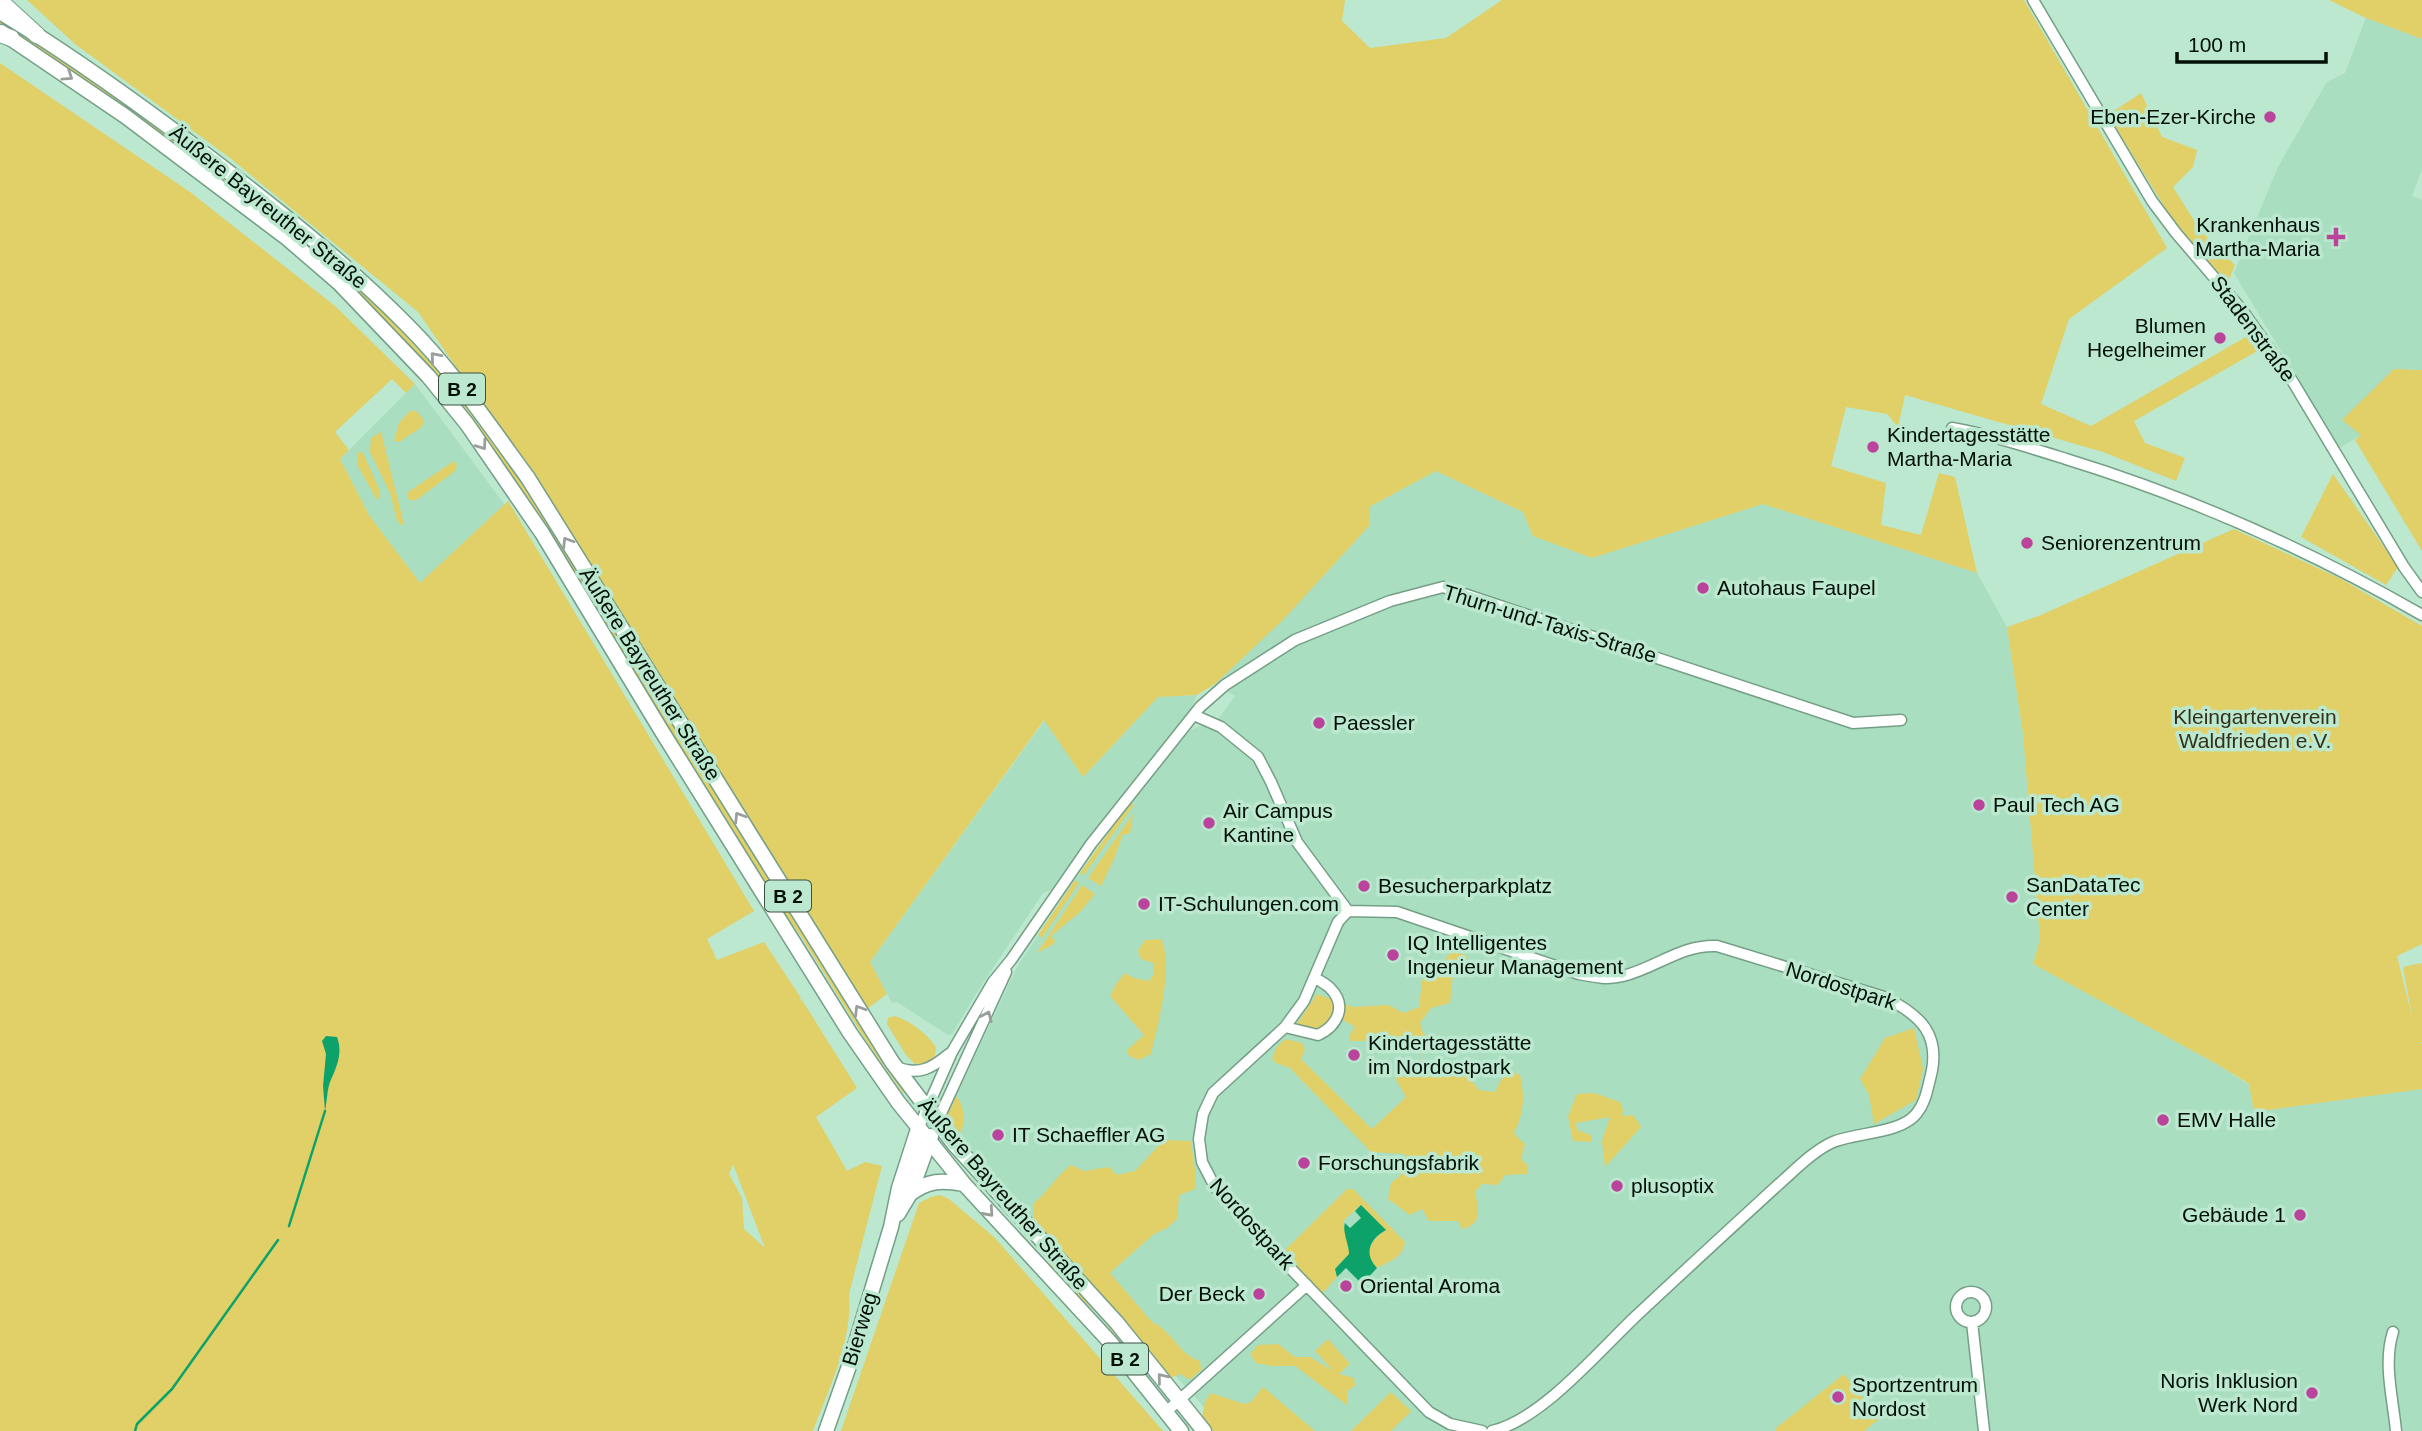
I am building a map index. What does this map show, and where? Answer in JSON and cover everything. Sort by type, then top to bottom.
[{"type":"highway","points":[[0,1],[37,35]]},
{"type":"main road","name":"Äußere Bayreuther Straße","points":[[0,12],[163,123],[299,226],[408,326],[441,363],[528,478],[896,1068],[996,1193],[1112,1317],[1204,1431]]},
{"type":"main road","name":"Äußere Bayreuther Straße","points":[[4,34],[125,116],[288,239],[339,283],[406,351],[436,386],[467,424],[542,533],[850,1033],[918,1129],[964,1184],[1097,1328],[1181,1431]]},
{"type":"main road","name":"Bierweg","points":[[891,1227],[910,1194],[937,1122]]},
{"type":"main road","name":"Bierweg","points":[[826,1431],[848,1369],[918,1129]]},
{"type":"main road","points":[[910,1194],[923,1185],[936,1181],[964,1184]]},
{"type":"street","name":"Stadenstraße","points":[[2033,0],[2152,201],[2242,310],[2293,382],[2404,567],[2422,592]]},
{"type":"street","points":[[1952,428],[1992,436],[2095,468],[2239,522],[2362,581],[2422,615]]},
{"type":"street","name":"Thurn-und-Taxis-Straße","points":[[926,1108],[976,1008],[1091,844],[1196,716],[1200,707],[1225,685],[1295,640],[1390,601],[1443,587],[1853,723],[1901,720]]},
{"type":"street","points":[[1196,716],[1221,727],[1258,757],[1297,842],[1348,911]]},
{"type":"street","name":"Nordostpark","points":[[1482,1431],[1450,1424],[1429,1412],[1209,1180],[1202,1162],[1199,1139],[1203,1114],[1213,1093],[1285,1027],[1304,1001],[1338,922],[1348,911],[1397,912],[1579,974],[1606,978],[1622,976],[1695,947],[1717,946],[1884,998],[1905,1007],[1919,1019],[1931,1038],[1934,1050],[1932,1074],[1925,1098],[1906,1123],[1833,1142],[1805,1161],[1700,1255],[1559,1391],[1519,1422],[1492,1431]]},
{"type":"street","name":"Thurn-und-Taxis-Straße","points":[[937,1122],[1012,960]]},
{"type":"street","points":[[1285,1027],[1318,1035],[1331,1029],[1338,1016],[1338,1002],[1331,988],[1315,978]]},
{"type":"street","points":[[896,1068],[927,1070],[952,1052]]},
{"type":"street","name":"Bierweg","points":[[918,1129],[926,1108]]},
{"type":"street","name":"Nordostpark","points":[[1166,1412],[1307,1285]]},
{"type":"street","points":[[1972,1322],[1984,1431]]},
{"type":"street","points":[[2393,1332],[2389,1361],[2396,1431]]},
{"type":"shaded area","name":"Krankenhaus Martha-Maria","points":[[2366,18],[2422,39],[2422,169],[2412,196],[2422,200],[2422,370],[2394,369],[2343,421],[2362,435],[2339,448],[2234,273],[2278,167],[2327,82],[2345,73]]},
{"type":"shaded area","points":[[415,384],[507,508],[420,583],[369,515],[340,459]]},
{"type":"shaded area","points":[[1436,471],[1523,512],[1592,558],[1763,504],[1977,573],[2007,627],[2023,734],[2040,940],[2034,964],[2215,1063],[2249,1085],[2254,1112],[2422,1089],[2422,1431],[1226,1431],[995,1179],[953,1126],[949,1111],[1017,967],[1075,880],[1186,732],[1219,718],[1235,696],[1215,684],[1283,619],[1369,526],[1369,507]]},
{"type":"shaded area","points":[[1197,695],[1190,711],[1079,850],[1051,890],[1043,893],[952,1034],[948,1035],[897,1002],[892,1003],[870,962],[1045,720],[1083,777],[1158,697]]},
{"type":"shaded area","points":[[326,1036],[337,1037],[339,1054],[329,1085],[325,1111],[323,1086],[326,1054],[322,1041]]},
{"type":"shaded area","points":[[1361,1205],[1386,1230],[1372,1242],[1369,1252],[1377,1268],[1362,1284],[1346,1268],[1337,1277],[1335,1269],[1349,1254],[1345,1223],[1350,1228],[1361,1218],[1355,1211]]},
{"type":"green space","points":[[27,0],[1345,0],[1342,21],[1370,48],[1446,38],[1502,0],[2024,0],[2167,248],[2069,319],[2041,404],[2091,426],[2251,334],[2261,349],[2134,421],[2145,443],[2185,458],[2176,481],[2103,452],[1905,395],[1898,427],[1887,414],[1846,407],[1831,466],[1886,483],[1881,525],[1921,535],[1939,473],[1955,477],[1977,573],[1763,504],[1592,558],[1533,536],[1523,512],[1436,471],[1369,507],[1369,526],[1283,620],[1215,684],[1197,695],[1158,697],[1083,777],[1044,720],[870,962],[887,994],[867,1009],[532,477],[418,312],[230,158],[75,44]]},
{"type":"green space","points":[[2329,0],[2422,0],[2422,39],[2366,18]]},
{"type":"green space","points":[[0,17],[171,135],[282,221],[371,298],[436,369],[515,472],[905,1092],[903,1093],[865,1039],[802,938],[756,872],[604,629],[409,347],[169,142],[72,71],[0,25]]},
{"type":"green space","points":[[0,63],[190,192],[335,306],[415,384],[406,393],[392,379],[335,432],[349,450],[340,459],[369,515],[420,583],[508,501],[754,911],[707,939],[717,960],[764,942],[801,998],[799,1001],[802,1000],[857,1088],[816,1117],[847,1171],[865,1162],[882,1166],[849,1294],[844,1346],[813,1431],[0,1431]],"holes":[[[733,1164],[765,1248],[744,1229],[742,1198],[729,1174]]]},
{"type":"green space","points":[[2141,93],[2162,137],[2197,150],[2193,167],[2173,187],[2200,230],[2235,265],[2228,282],[2180,232],[2108,115]]},
{"type":"green space","points":[[2394,369],[2422,370],[2422,551],[2355,440],[2361,435],[2342,420]]},
{"type":"green space","points":[[410,411],[416,411],[424,420],[422,427],[399,442],[394,441],[399,423]]},
{"type":"green space","points":[[381,432],[404,524],[401,525],[397,520],[390,493],[370,452],[371,438]]},
{"type":"green space","points":[[358,452],[363,453],[379,489],[380,497],[377,500],[358,466]]},
{"type":"green space","points":[[454,461],[457,466],[455,471],[418,499],[412,501],[408,498],[408,492]]},
{"type":"green space","points":[[2333,474],[2398,567],[2386,585],[2301,537]]},
{"type":"green space","name":"Kleingartenverein Waldfrieden e.V.","points":[[2234,529],[2341,579],[2422,626],[2422,944],[2397,956],[2412,1017],[2403,967],[2422,963],[2422,1089],[2254,1112],[2249,1084],[2033,964],[2040,940],[2023,734],[2007,627],[2041,615]]},
{"type":"green space","points":[[1129,804],[1133,806],[1084,875],[1080,873]]},
{"type":"green space","points":[[1133,814],[1130,834],[1123,834],[1101,886],[1088,878]]},
{"type":"green space","points":[[1075,880],[1079,883],[1042,938],[1038,935]]},
{"type":"green space","points":[[1082,885],[1095,894],[1080,912],[1051,936],[1054,944],[1037,953]]},
{"type":"green space","points":[[1161,939],[1166,964],[1161,1012],[1151,1054],[1139,1060],[1129,1056],[1127,1050],[1144,1035],[1110,996],[1125,973],[1149,981],[1154,974],[1153,963],[1141,959],[1138,951],[1145,940]]},
{"type":"green space","points":[[1452,950],[1467,956],[1465,966],[1453,975],[1450,1003],[1431,1008],[1420,1023],[1423,1033],[1430,1038],[1428,1051],[1421,1055],[1416,1036],[1407,1038],[1403,1049],[1387,1050],[1377,1041],[1350,1041],[1349,1036],[1355,1027],[1343,1020],[1319,1030],[1294,1028],[1317,994],[1353,1007],[1388,1005],[1404,1013],[1419,1007],[1422,980],[1440,967]]},
{"type":"green space","points":[[895,1016],[918,1028],[936,1047],[935,1056],[927,1063],[915,1064],[906,1055],[887,1024],[888,1018]]},
{"type":"green space","points":[[1914,1028],[1923,1069],[1916,1100],[1874,1124],[1869,1095],[1860,1079],[1885,1038]]},
{"type":"green space","points":[[1285,1039],[1302,1043],[1305,1050],[1301,1059],[1372,1129],[1406,1097],[1395,1078],[1400,1066],[1407,1061],[1414,1065],[1420,1059],[1443,1065],[1457,1063],[1471,1069],[1471,1080],[1479,1090],[1495,1092],[1510,1071],[1520,1075],[1523,1105],[1514,1132],[1525,1144],[1521,1159],[1527,1165],[1527,1174],[1505,1175],[1498,1185],[1482,1184],[1475,1192],[1477,1219],[1469,1227],[1462,1229],[1458,1221],[1429,1221],[1422,1209],[1410,1215],[1388,1199],[1391,1183],[1408,1169],[1405,1154],[1371,1152],[1290,1068],[1276,1063],[1272,1059],[1276,1048]]},
{"type":"green space","points":[[1594,1093],[1620,1102],[1622,1116],[1633,1115],[1641,1127],[1605,1167],[1602,1141],[1610,1117],[1576,1123],[1577,1130],[1591,1135],[1591,1142],[1573,1141],[1568,1116],[1577,1094]]},
{"type":"green space","points":[[956,1096],[964,1115],[959,1134],[948,1114]]},
{"type":"green space","points":[[1164,1140],[1191,1141],[1195,1189],[1179,1195],[1177,1219],[1154,1234],[1110,1273],[1152,1322],[1165,1331],[1186,1354],[1200,1361],[1201,1370],[1191,1379],[1181,1374],[1170,1378],[1033,1218],[1033,1204],[1071,1165],[1084,1171],[1109,1167],[1117,1175],[1135,1171]]},
{"type":"green space","points":[[948,1153],[1031,1247],[1083,1293],[1168,1396],[1095,1311],[1066,1286],[975,1189]]},
{"type":"green space","points":[[1347,1189],[1353,1189],[1405,1242],[1404,1247],[1398,1256],[1377,1268],[1370,1257],[1370,1247],[1386,1230],[1361,1205],[1343,1221],[1349,1255],[1335,1269],[1337,1277],[1322,1294],[1285,1255],[1286,1249]]},
{"type":"green space","points":[[940,1195],[949,1199],[995,1238],[1163,1431],[841,1431],[919,1203]]},
{"type":"green space","points":[[1328,1339],[1350,1364],[1339,1374],[1354,1378],[1355,1386],[1347,1391],[1347,1405],[1295,1366],[1256,1363],[1250,1354],[1258,1345],[1278,1344],[1295,1357],[1310,1357],[1333,1371],[1315,1351]]},
{"type":"green space","name":"Sportzentrum Nordost","points":[[1844,1374],[1879,1419],[1864,1431],[1776,1431],[1776,1428]]},
{"type":"green space","points":[[1263,1387],[1315,1431],[1213,1431],[1202,1418],[1205,1401],[1211,1393],[1244,1404],[1251,1402]]},
{"type":"green space","points":[[1391,1392],[1411,1411],[1391,1431],[1351,1431]]},
{"type":"waterway","points":[[289,1226],[325,1111]]},
{"type":"waterway","points":[[135,1431],[137,1424],[172,1389],[278,1240]]},
{"type":"place","name":"Eben-Ezer-Kirche","points":[[2270,117]]},
{"type":"place","name":"Krankenhaus Martha-Maria","points":[[2336,237]]},
{"type":"place","name":"Blumen Hegelheimer","points":[[2220,338]]},
{"type":"place","name":"Kindertagesstätte Martha-Maria","points":[[1873,447]]},
{"type":"place","name":"Seniorenzentrum","points":[[2027,543]]},
{"type":"place","name":"Autohaus Faupel","points":[[1703,588]]},
{"type":"place","name":"Paessler","points":[[1319,723]]},
{"type":"place","name":"Paul Tech AG","points":[[1979,805]]},
{"type":"place","name":"Air Campus Kantine","points":[[1209,823]]},
{"type":"place","name":"Besucherparkplatz","points":[[1364,886]]},
{"type":"place","name":"SanDataTec Center","points":[[2012,897]]},
{"type":"place","name":"IT-Schulungen.com","points":[[1144,904]]},
{"type":"place","name":"IQ Intelligentes Ingenieur Management","points":[[1393,955]]},
{"type":"place","name":"Kindertagesstätte im Nordostpark","points":[[1354,1055]]},
{"type":"place","name":"EMV Halle","points":[[2163,1120]]},
{"type":"place","name":"IT Schaeffler AG","points":[[998,1135]]},
{"type":"place","name":"Forschungsfabrik","points":[[1304,1163]]},
{"type":"place","name":"plusoptix","points":[[1617,1186]]},
{"type":"place","name":"Gebäude 1","points":[[2300,1215]]},
{"type":"place","name":"Oriental Aroma","points":[[1346,1286]]},
{"type":"place","name":"Der Beck","points":[[1259,1294]]},
{"type":"place","name":"Noris Inklusion Werk Nord","points":[[2312,1393]]},
{"type":"place","name":"Sportzentrum Nordost","points":[[1838,1397]]}]
